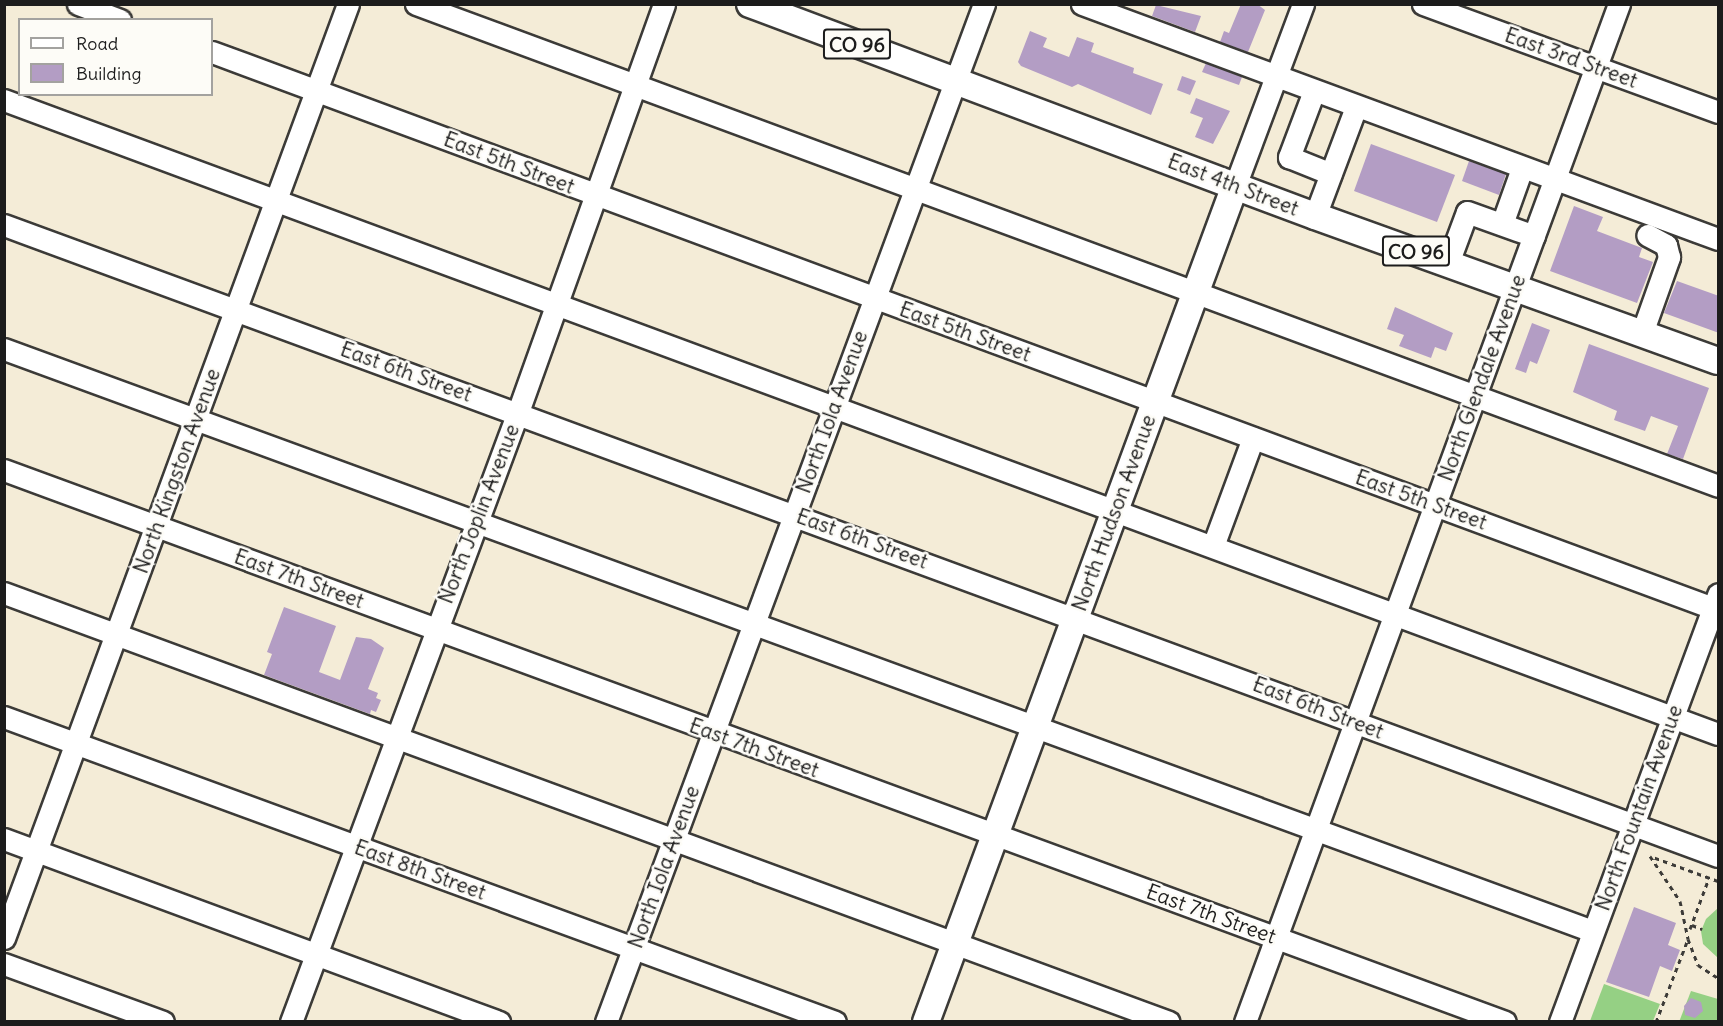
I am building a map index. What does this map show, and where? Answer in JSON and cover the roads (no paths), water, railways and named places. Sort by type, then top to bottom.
[{"type":"main road","name":"East 4th Street","points":[[750,4],[955,80],[1234,190],[1315,216],[1719,361]]},
{"type":"main road","name":"North Hudson Avenue","points":[[926,1022],[1234,190]]},
{"type":"street","points":[[78,4],[115,18]]},
{"type":"street","name":"North Kingston Avenue","points":[[4,938],[348,4]]},
{"type":"street","points":[[416,4],[1719,486]]},
{"type":"street","name":"North Joplin Avenue","points":[[291,1022],[435,629],[518,412],[664,4]]},
{"type":"street","name":"North Iola Avenue","points":[[606,1022],[714,733],[753,620],[795,515],[984,4]]},
{"type":"street","points":[[1082,4],[1556,181],[1719,239]]},
{"type":"street","name":"North Hudson Avenue","points":[[1234,190],[1303,4]]},
{"type":"street","name":"East 3rd Street","points":[[1423,4],[1719,112]]},
{"type":"street","name":"North Glendale Avenue","points":[[1245,1022],[1474,396],[1556,181],[1619,4]]},
{"type":"street","name":"East 5th Street","points":[[213,52],[1434,505],[1717,604]]},
{"type":"street","points":[[1314,91],[1289,158],[1331,174]]},
{"type":"street","points":[[4,100],[1719,734]]},
{"type":"street","points":[[1315,216],[1356,107]]},
{"type":"street","points":[[1502,224],[1522,168]]},
{"type":"street","points":[[1448,263],[1467,212],[1534,236]]},
{"type":"street","name":"East 6th Street","points":[[4,225],[518,412],[1719,856]]},
{"type":"street","points":[[1642,333],[1668,257],[1666,245],[1647,235]]},
{"type":"street","points":[[4,348],[753,620],[1036,727],[1593,931]]},
{"type":"street","points":[[1213,546],[1253,438]]},
{"type":"street","name":"East 7th Street","points":[[4,470],[1505,1022]]},
{"type":"street","points":[[4,593],[1169,1022]]},
{"type":"street","name":"North Fountain Avenue","points":[[1560,1022],[1717,604]]},
{"type":"street","name":"East 8th Street","points":[[4,717],[836,1022]]},
{"type":"street","points":[[4,839],[499,1022]]},
{"type":"street","points":[[4,964],[163,1022]]}]
